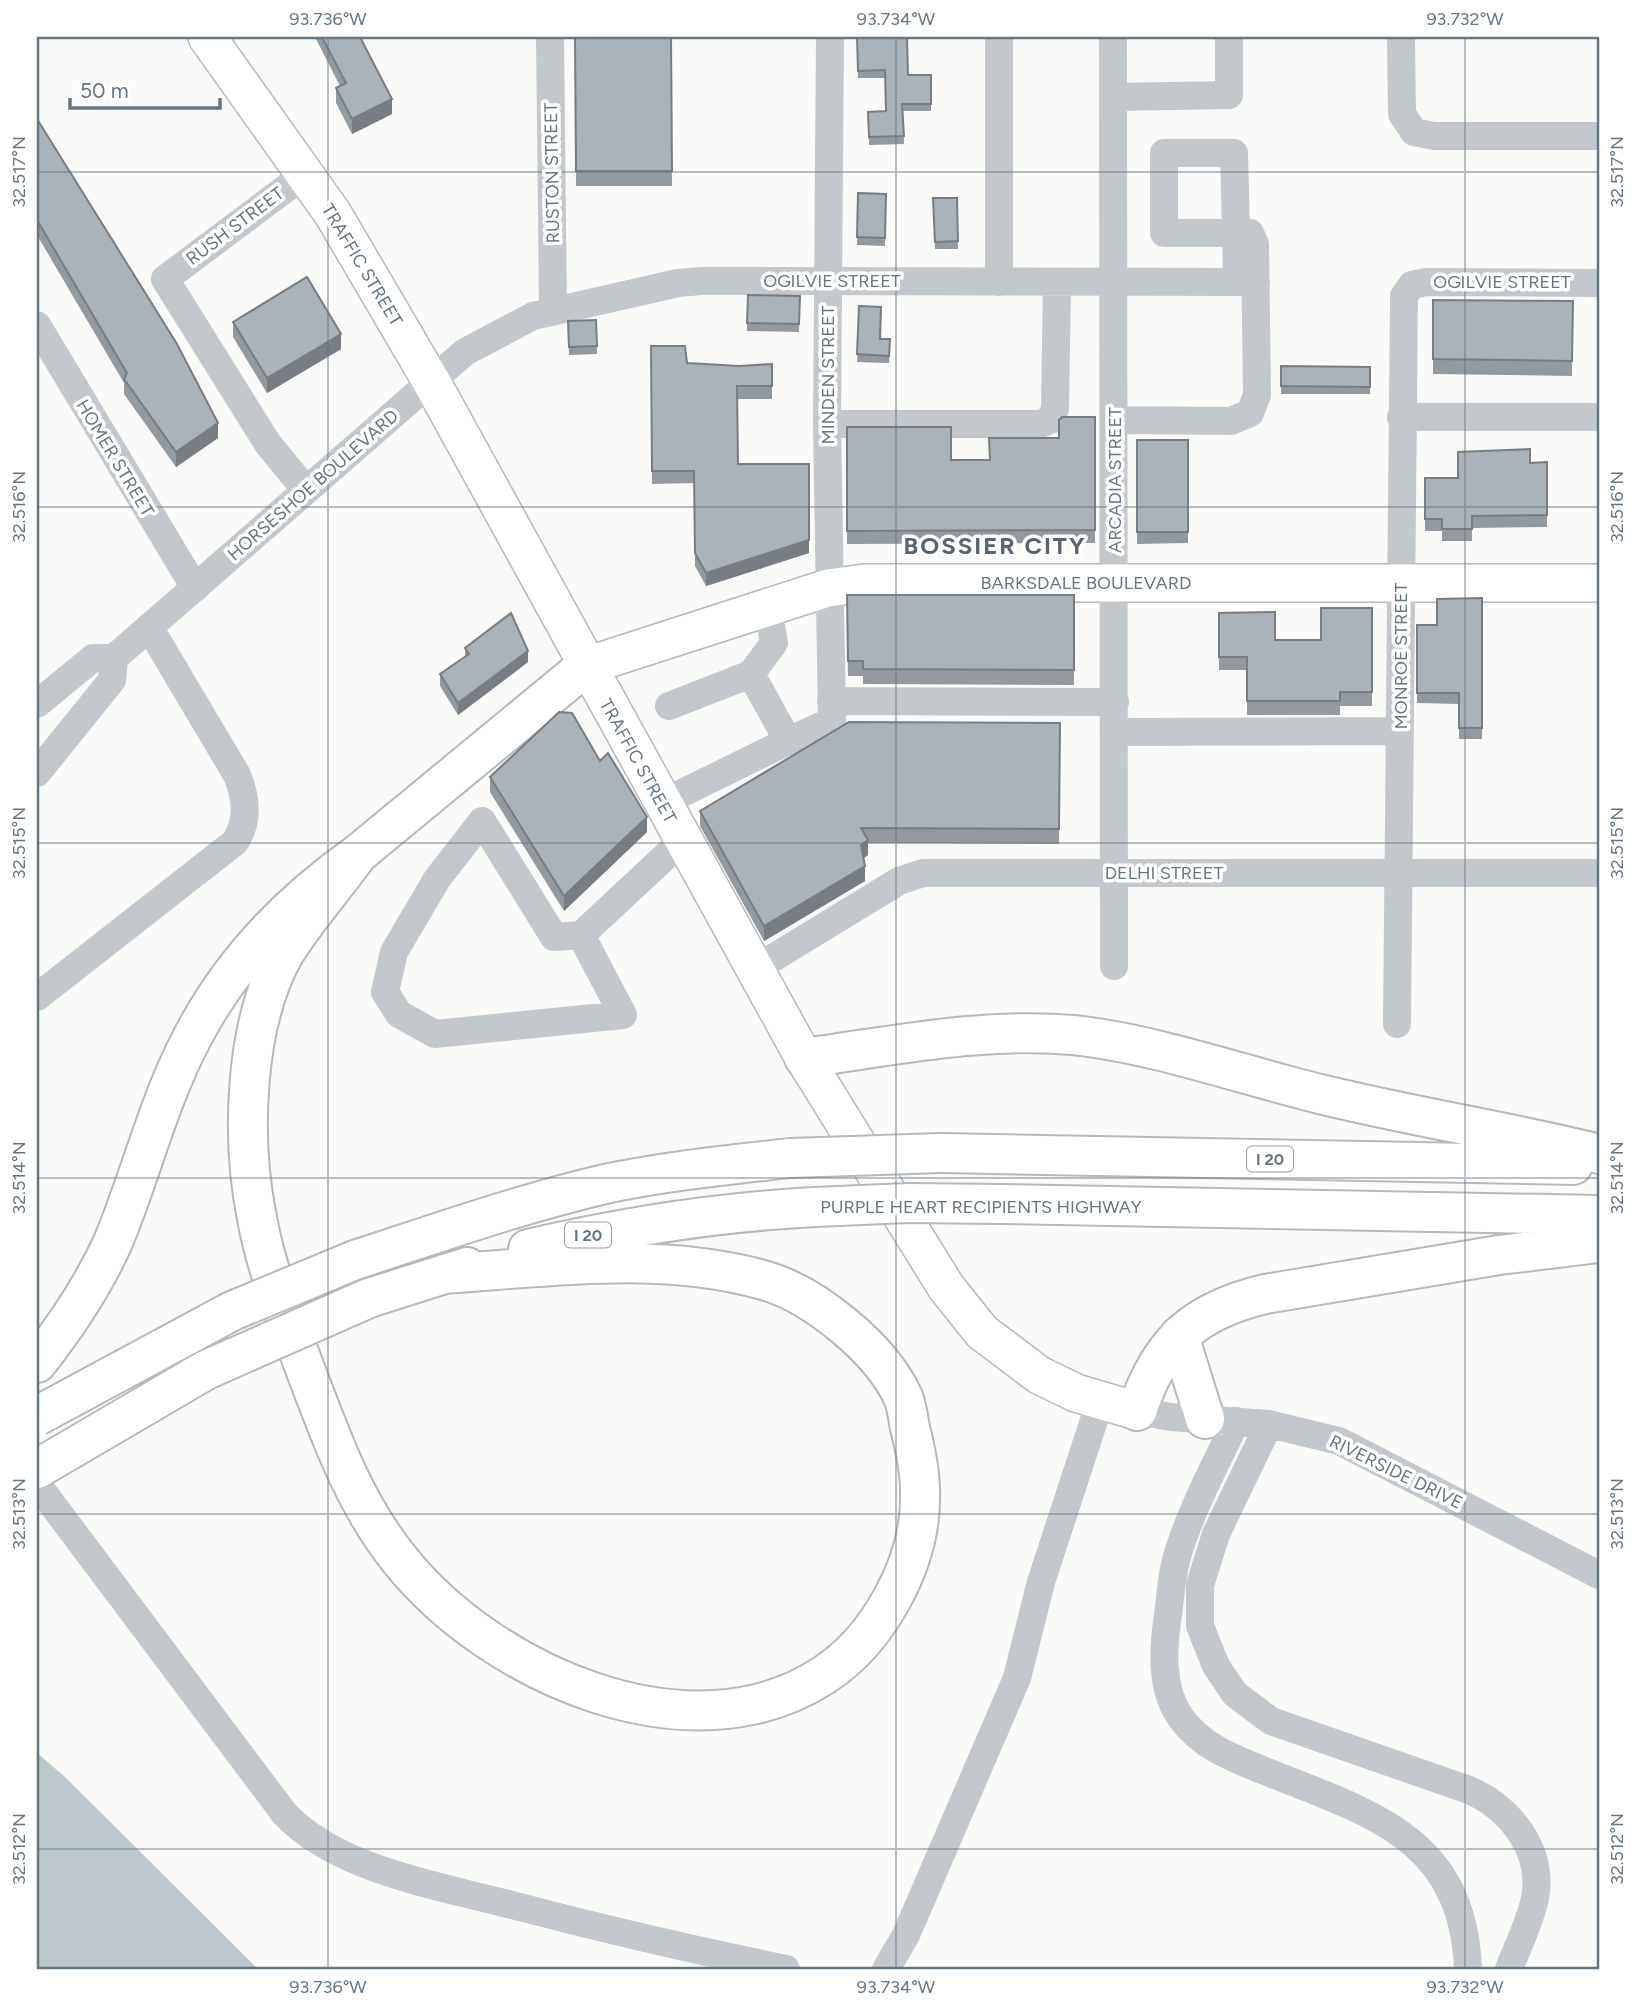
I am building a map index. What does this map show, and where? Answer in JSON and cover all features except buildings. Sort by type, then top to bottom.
[{"type":"highway","points":[[37,1363],[72,1318],[112,1243],[191,1039],[246,956],[318,882],[358,854],[586,666]]},
{"type":"highway","points":[[358,854],[285,954],[269,986],[259,1023],[251,1072],[249,1120],[250,1171],[257,1218],[272,1280],[340,1461],[366,1512],[400,1561],[440,1604],[491,1645],[548,1675],[605,1695],[675,1710],[726,1710],[778,1697],[825,1675],[861,1642],[895,1594],[911,1552],[921,1503],[917,1454],[903,1397],[871,1351],[831,1315],[770,1281],[681,1264],[611,1261],[444,1274]]},
{"type":"highway","points":[[804,1058],[1005,1034],[1074,1035],[1138,1048],[1418,1118],[1537,1139],[1599,1154]]},
{"type":"highway","name":"I 20","points":[[37,1416],[211,1321],[355,1260],[517,1206],[607,1184],[692,1169],[790,1158],[941,1153],[1599,1165]]},
{"type":"highway","name":"PURPLE HEART RECIPIENTS HIGHWAY","points":[[37,1469],[206,1370],[323,1316],[369,1298],[517,1251],[625,1229],[720,1214],[815,1206],[908,1203],[1599,1215]]},
{"type":"highway","points":[[1137,1411],[1151,1374],[1179,1336],[1209,1314],[1265,1294],[1487,1256],[1599,1243]]},
{"type":"highway","points":[[1179,1336],[1221,1420]]},
{"type":"main road","name":"TRAFFIC STREET","points":[[207,37],[333,214],[431,382],[804,1058],[915,1238],[970,1319],[998,1346],[1062,1388],[1100,1402],[1137,1411]]},
{"type":"main road","name":"BARKSDALE BOULEVARD","points":[[586,666],[828,588],[865,583],[1599,583]]},
{"type":"street","name":"RUSTON STREET","points":[[550,37],[553,310]]},
{"type":"street","name":"MINDEN STREET","points":[[830,37],[827,424],[831,701]]},
{"type":"street","points":[[999,37],[999,282]]},
{"type":"street","name":"ARCADIA STREET","points":[[1113,37],[1114,966]]},
{"type":"street","points":[[1113,97],[1229,95],[1228,37]]},
{"type":"street","points":[[1401,37],[1402,114],[1410,129],[1434,136],[1599,136]]},
{"type":"street","name":"RUSH STREET","points":[[305,174],[165,279],[268,444],[306,490]]},
{"type":"street","points":[[1115,420],[1231,421],[1250,413],[1257,395],[1247,282],[1236,233]]},
{"type":"street","points":[[827,424],[1040,424],[1050,420],[1055,409],[1057,282]]},
{"type":"street","name":"OGILVIE STREET","points":[[431,382],[455,359],[487,337],[553,310],[678,283],[1247,282]]},
{"type":"street","name":"OGILVIE STREET","points":[[1407,290],[1418,283],[1426,282],[1599,283]]},
{"type":"street","name":"MONROE STREET","points":[[1397,1024],[1402,310],[1407,290]]},
{"type":"street","name":"HOMER STREET","points":[[37,326],[195,588]]},
{"type":"street","name":"HORSESHOE BOULEVARD","points":[[114,658],[431,382]]},
{"type":"street","points":[[1401,417],[1599,417]]},
{"type":"street","points":[[669,706],[751,674],[774,643],[768,607]]},
{"type":"street","points":[[37,997],[235,842],[243,826],[244,794],[237,775],[149,627]]},
{"type":"street","points":[[37,704],[93,658],[114,658],[112,680],[37,773]]},
{"type":"street","points":[[751,674],[788,741]]},
{"type":"street","points":[[662,803],[832,721],[831,701],[1115,702]]},
{"type":"street","points":[[1115,732],[1400,731]]},
{"type":"street","points":[[581,935],[623,1015],[435,1034],[399,1014],[385,992],[394,952],[437,879],[482,821],[554,937],[581,935],[683,840]]},
{"type":"street","name":"DELHI STREET","points":[[755,969],[911,876],[966,872],[1599,873]]},
{"type":"street","points":[[886,1969],[906,1935],[1017,1678],[1040,1588],[1100,1402]]},
{"type":"street","name":"RIVERSIDE DRIVE","points":[[1137,1411],[1269,1424],[1322,1436],[1362,1451],[1599,1575]]},
{"type":"street","points":[[1221,1420],[1180,1547],[1164,1654],[1176,1709],[1205,1742],[1223,1754],[1365,1812],[1390,1825],[1413,1842],[1432,1864],[1455,1901],[1464,1930],[1468,1969]]},
{"type":"street","points":[[1269,1424],[1216,1534],[1204,1568],[1198,1600],[1204,1638],[1230,1688],[1270,1721],[1469,1790],[1492,1801],[1510,1817],[1530,1853],[1536,1889],[1509,1969]]},
{"type":"street","points":[[37,1484],[284,1813],[309,1835],[350,1856],[405,1878],[658,1943],[786,1969]]},
{"type":"street","points":[[1164,1654],[1204,1638]]},
{"type":"shaded area","points":[[37,1753],[64,1776],[258,1969],[37,1969]]},
{"type":"district","name":"BOSSIER CITY","points":[[995,545]]}]
